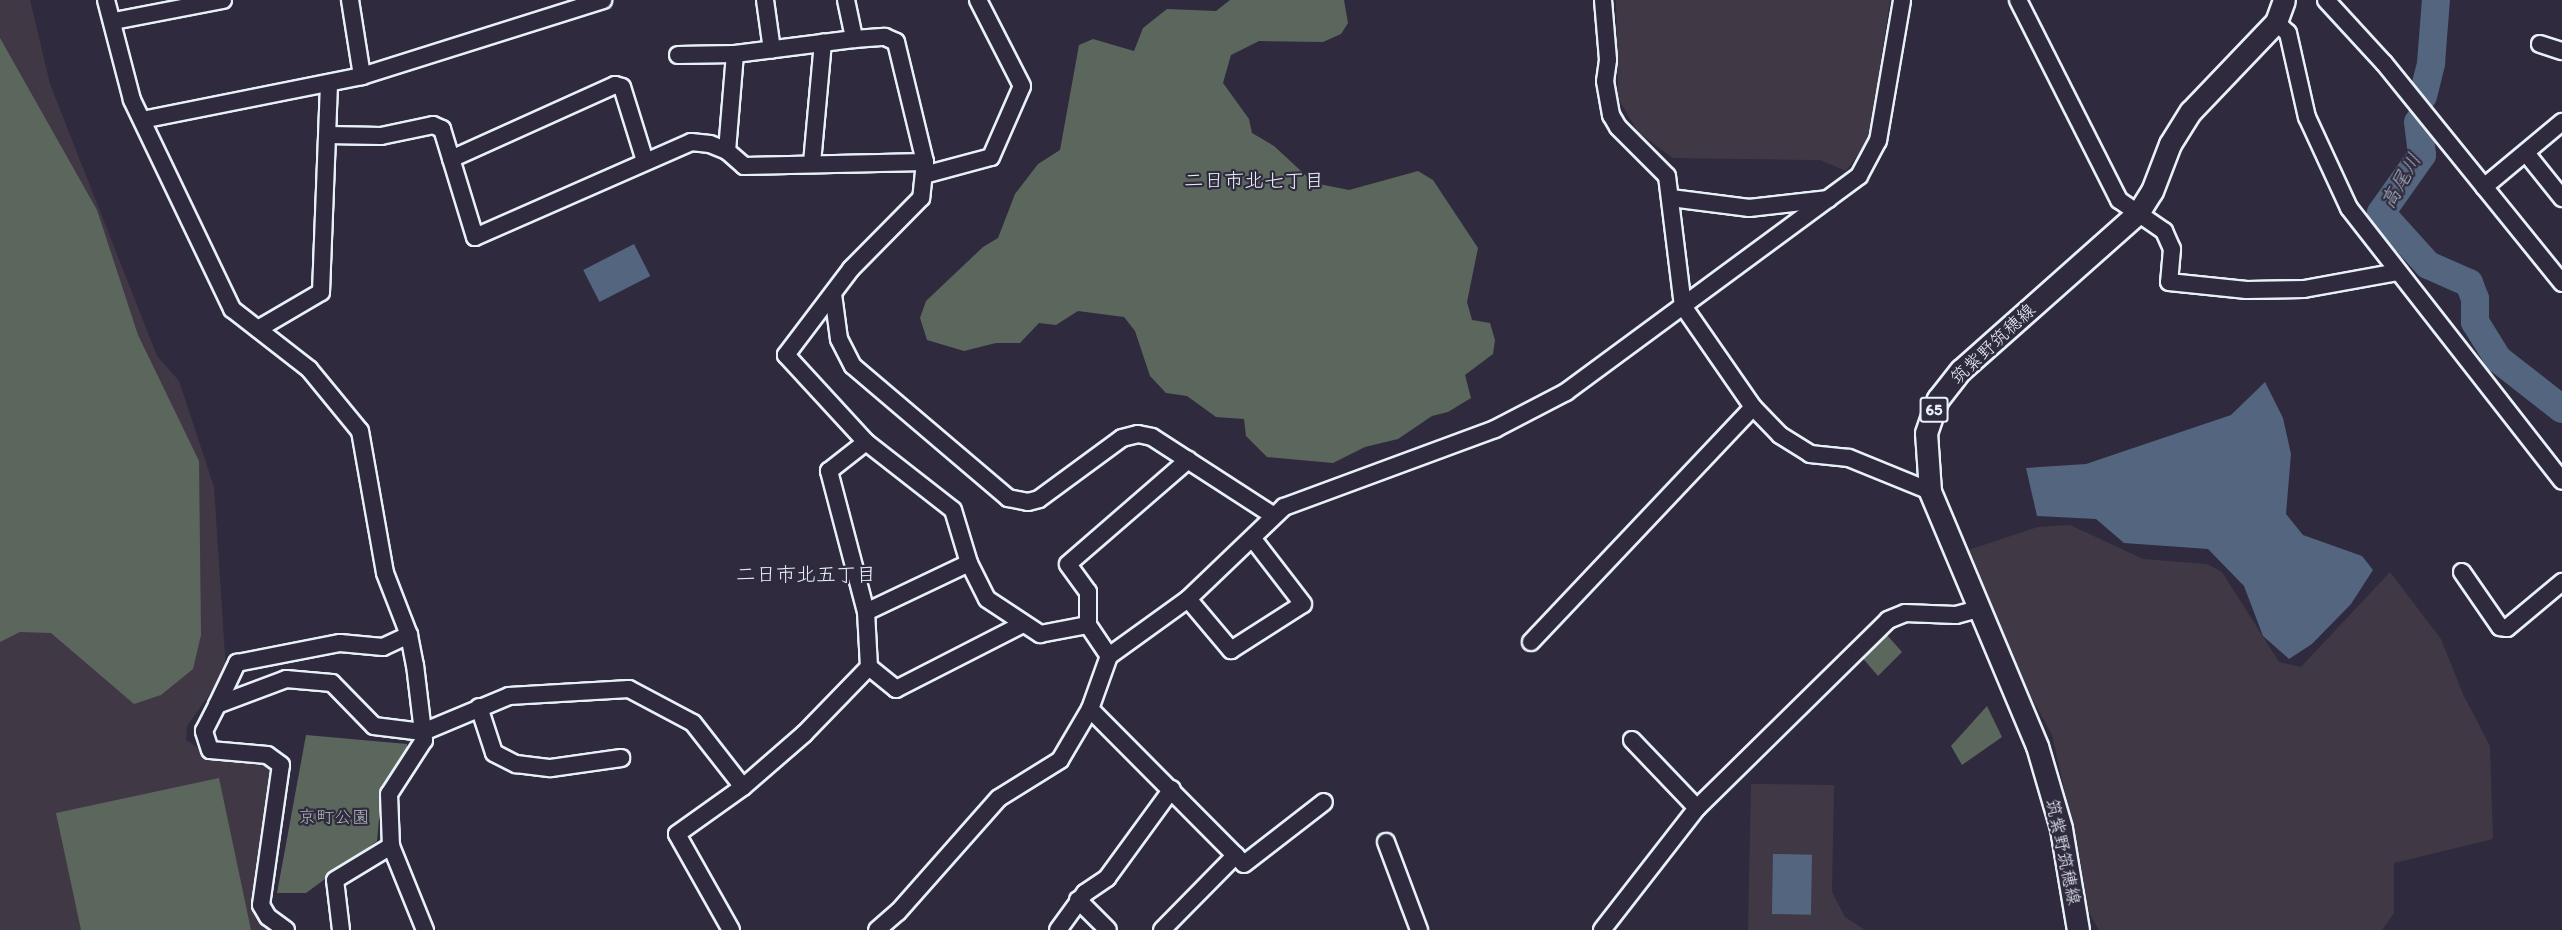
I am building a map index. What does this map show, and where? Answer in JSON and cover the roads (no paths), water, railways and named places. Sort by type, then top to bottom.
[{"type":"main road","name":"筑紫野筑穂線","points":[[2078,930],[2061,828],[2037,746],[1930,491],[1926,433],[1938,399],[1961,370],[2138,213],[2152,191],[2170,144],[2191,111],[2276,22],[2284,0]]},
{"type":"street","points":[[105,0],[114,21],[132,100],[232,309],[258,328],[285,354],[309,369],[360,431],[385,573],[409,635],[423,732],[424,740],[389,794],[391,846],[425,930]]},
{"type":"street","points":[[114,21],[223,0]]},
{"type":"street","points":[[350,0],[362,76]]},
{"type":"street","points":[[142,120],[362,76],[603,0]]},
{"type":"street","points":[[765,0],[772,50]]},
{"type":"street","points":[[846,0],[854,39]]},
{"type":"street","points":[[327,135],[381,136],[433,125],[442,129],[475,237],[691,142],[711,144],[727,151],[744,166],[812,163],[924,169],[991,157],[1022,86],[978,0]]},
{"type":"street","points":[[1603,0],[1605,81],[1611,115],[1618,128],[1663,170],[1671,198],[1683,306],[1753,407],[1780,435],[1810,454],[1849,458],[1930,491]]},
{"type":"street","points":[[877,930],[898,912],[999,798],[1056,764],[1090,709],[1109,656],[1188,599],[1253,539],[1274,516],[1295,500],[1495,429],[1566,392],[1859,176],[1878,141],[1902,0]]},
{"type":"street","points":[[2018,0],[2119,200],[2164,231],[2172,249],[2169,282],[2247,290],[2304,289],[2398,272]]},
{"type":"street","points":[[2326,0],[2384,63],[2562,283]]},
{"type":"street","points":[[2276,22],[2288,33],[2307,117],[2349,208],[2562,481]]},
{"type":"street","points":[[678,55],[735,54],[885,37],[896,42],[924,169],[921,198],[851,269],[786,355],[866,442],[952,510],[969,563],[982,594],[1023,624],[1047,635],[1088,626]]},
{"type":"street","points":[[812,163],[824,43]]},
{"type":"street","points":[[2540,44],[2562,51]]},
{"type":"street","points":[[727,151],[735,54]]},
{"type":"street","points":[[258,328],[321,292],[329,83]]},
{"type":"street","points":[[451,159],[615,85],[622,87],[645,161]]},
{"type":"street","points":[[2484,187],[2562,122]]},
{"type":"street","points":[[2526,153],[2562,198]]},
{"type":"street","points":[[1671,198],[1749,208],[1828,199]]},
{"type":"street","points":[[833,294],[839,339],[853,366],[1008,498],[1029,502],[1039,499],[1132,434],[1152,437],[1274,516]]},
{"type":"street","points":[[1531,642],[1753,407]]},
{"type":"street","points":[[731,930],[677,834],[743,787],[804,734],[869,667],[866,612],[829,471],[866,442]]},
{"type":"street","points":[[1109,656],[1088,626],[1088,592],[1068,564],[1188,460]]},
{"type":"street","points":[[1188,599],[1231,650],[1303,604],[1253,539]]},
{"type":"street","points":[[866,612],[969,563]]},
{"type":"street","points":[[2462,572],[2500,627],[2507,628],[2562,582]]},
{"type":"street","points":[[1602,930],[1697,808],[1888,620],[1905,613],[1956,615],[1978,609]]},
{"type":"street","points":[[869,667],[896,689],[1023,624]]},
{"type":"street","points":[[286,930],[263,913],[261,905],[281,765],[267,755],[210,750],[204,731],[237,663],[340,643],[383,647],[409,635]]},
{"type":"street","points":[[217,705],[286,679],[323,680],[341,689],[374,726],[423,732],[479,707],[525,693],[557,695],[630,689],[693,723],[743,787]]},
{"type":"street","points":[[479,707],[494,753],[516,764],[551,768],[621,758]]},
{"type":"street","points":[[1090,709],[1245,864],[1324,802]]},
{"type":"street","points":[[1632,741],[1697,808]]},
{"type":"street","points":[[1058,930],[1078,900],[1107,878],[1172,789]]},
{"type":"street","points":[[1386,842],[1419,930]]},
{"type":"street","points":[[341,930],[335,880],[391,846]]},
{"type":"street","points":[[1162,930],[1236,855]]},
{"type":"street","points":[[1078,900],[1108,930]]},
{"type":"water","points":[[634,244],[650,276],[600,302],[583,270]]},
{"type":"water","points":[[2265,382],[2283,418],[2291,454],[2286,514],[2303,535],[2362,556],[2373,570],[2351,604],[2312,644],[2289,659],[2263,636],[2244,586],[2208,549],[2124,543],[2096,519],[2037,516],[2026,468],[2086,464],[2231,415]]},
{"type":"water","points":[[1773,854],[1812,855],[1811,915],[1772,914]]},
{"type":"waterway","name":"高尾川","points":[[2423,96],[2431,63],[2436,0]]},
{"type":"waterway","name":"高尾川","points":[[2418,122],[2422,155],[2381,213],[2428,265],[2469,283],[2475,299],[2475,322],[2498,359],[2562,409]]},
{"type":"district","name":"二日市北七丁目","points":[[1254,180]]},
{"type":"district","name":"二日市北五丁目","points":[[806,574]]},
{"type":"park label","name":"京町公園","points":[[334,817]]}]
